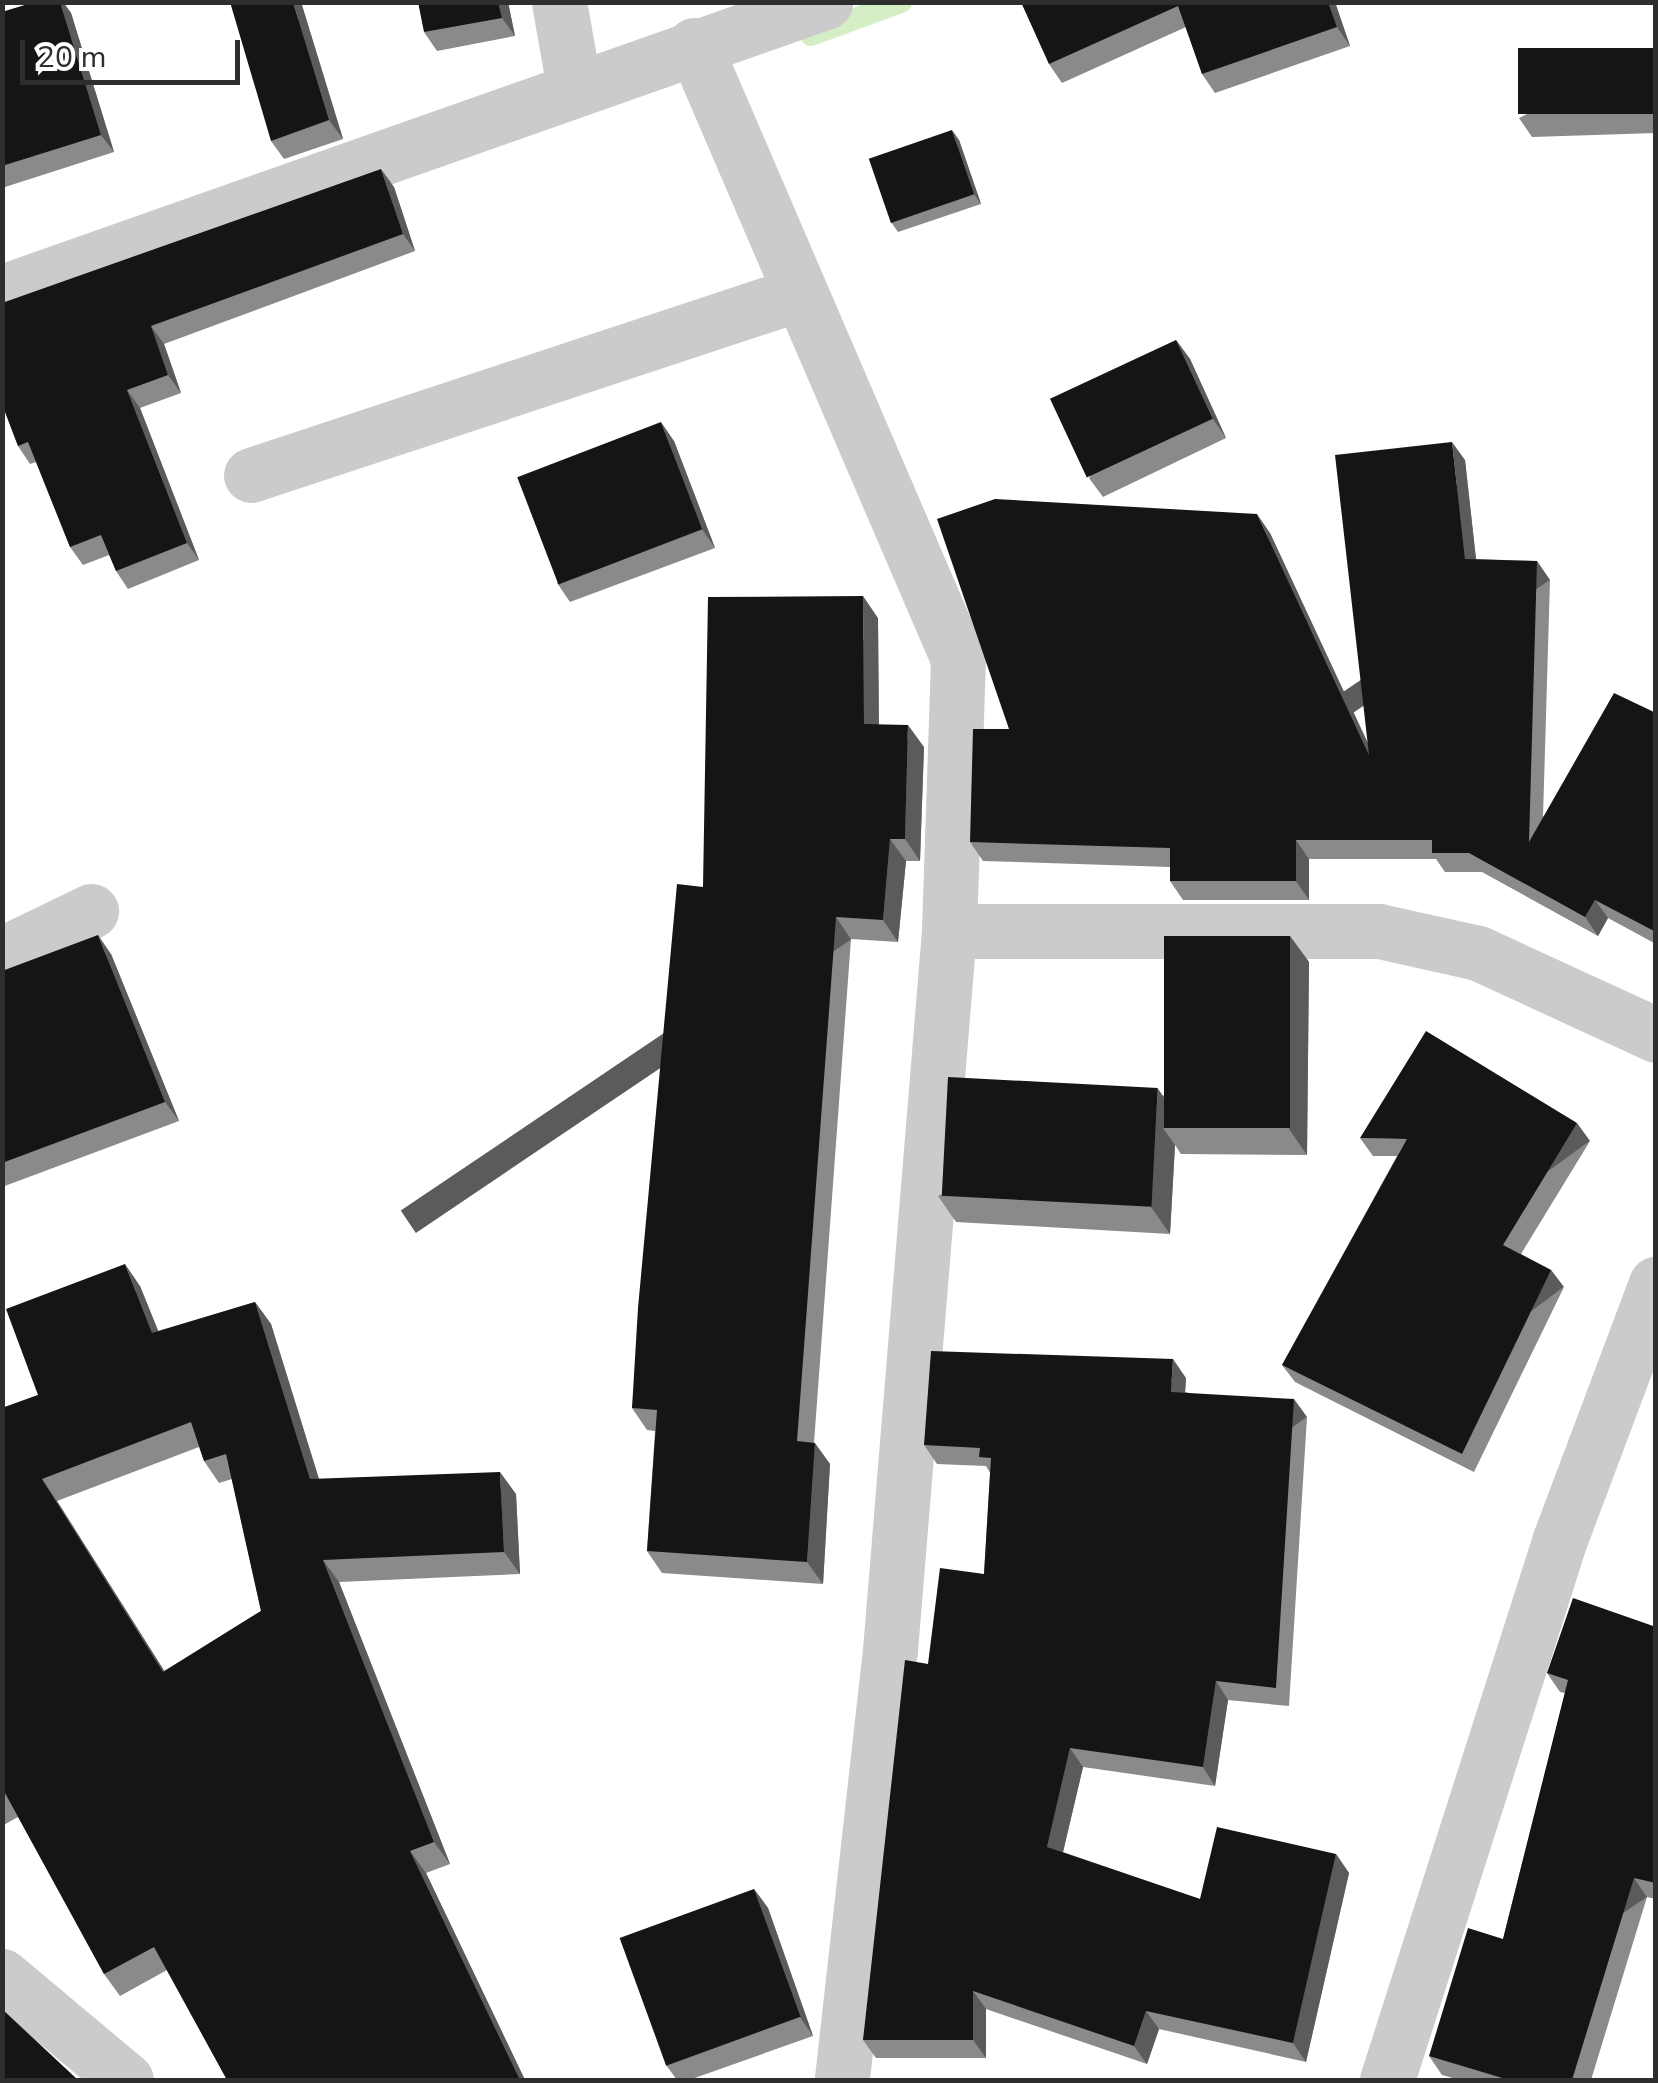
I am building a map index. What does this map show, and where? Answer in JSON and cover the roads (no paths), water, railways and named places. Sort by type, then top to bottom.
[{"type":"street","points":[[559,2],[574,86]]},
{"type":"street","points":[[2,292],[574,86],[701,64],[826,2]]},
{"type":"street","points":[[701,64],[958,660],[949,931],[890,1650],[842,2080]]},
{"type":"street","points":[[251,475],[798,294]]},
{"type":"street","points":[[2,954],[92,911]]},
{"type":"street","points":[[949,931],[1379,931],[1478,953],[1656,1035]]},
{"type":"street","points":[[1387,2080],[1560,1539],[1656,1283]]},
{"type":"street","points":[[2,1976],[126,2080]]},
{"type":"waterway","points":[[811,35],[901,2]]}]
